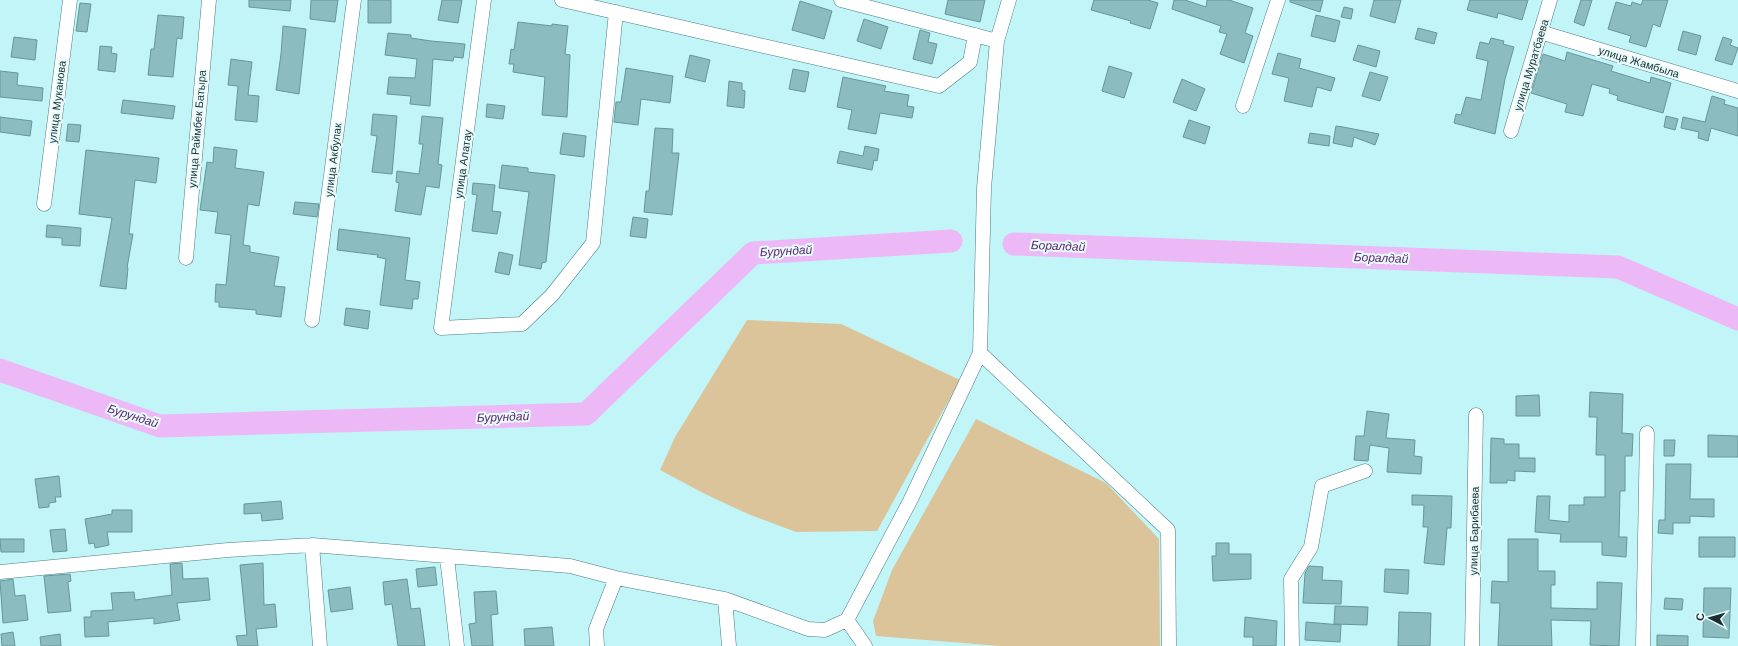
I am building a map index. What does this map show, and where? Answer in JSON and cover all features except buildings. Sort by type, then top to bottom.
[{"type":"street","name":"улица Муканова","points":[[44,204],[70,0]]},
{"type":"street","name":"улица Раймбек Батыра","points":[[186,258],[210,0]]},
{"type":"street","name":"улица Акбулак","points":[[312,320],[354,0]]},
{"type":"street","name":"улица Алатау","points":[[484,0],[441,328],[522,324],[552,295],[593,243],[616,12]]},
{"type":"street","points":[[562,0],[939,86],[970,62],[975,35]]},
{"type":"street","points":[[841,0],[997,41]]},
{"type":"street","points":[[0,572],[228,550],[312,546],[570,566],[616,578],[725,599],[808,629],[824,630],[847,620],[910,501],[980,353],[984,188],[997,41],[1009,0]]},
{"type":"street","points":[[1243,106],[1278,0]]},
{"type":"street","name":"улица Муратбаева","points":[[1511,131],[1550,0]]},
{"type":"street","name":"улица Жамбыла","points":[[1540,32],[1738,91]]},
{"type":"street","points":[[980,353],[1168,530],[1169,646]]},
{"type":"street","name":"улица Барибаева","points":[[1472,646],[1476,415]]},
{"type":"street","points":[[1643,646],[1647,433]]},
{"type":"street","points":[[1292,646],[1291,579],[1311,548],[1322,486],[1365,471]]},
{"type":"street","points":[[312,546],[320,646]]},
{"type":"street","points":[[447,557],[457,646]]},
{"type":"street","points":[[597,646],[596,629],[616,578]]},
{"type":"street","points":[[725,599],[729,646]]},
{"type":"street","points":[[847,620],[864,646]]},
{"type":"shaded area","points":[[747,320],[841,324],[960,380],[877,531],[796,532],[748,514],[705,494],[660,470],[675,437]]},
{"type":"shaded area","points":[[976,419],[1106,483],[1159,539],[1160,646],[1000,646],[876,636],[873,621],[892,570]]},
{"type":"waterway","name":"Бурундай","points":[[0,370],[160,426],[586,414],[753,253],[951,241]]},
{"type":"waterway","name":"Боралдай","points":[[1014,244],[1618,267],[1738,319]]}]
